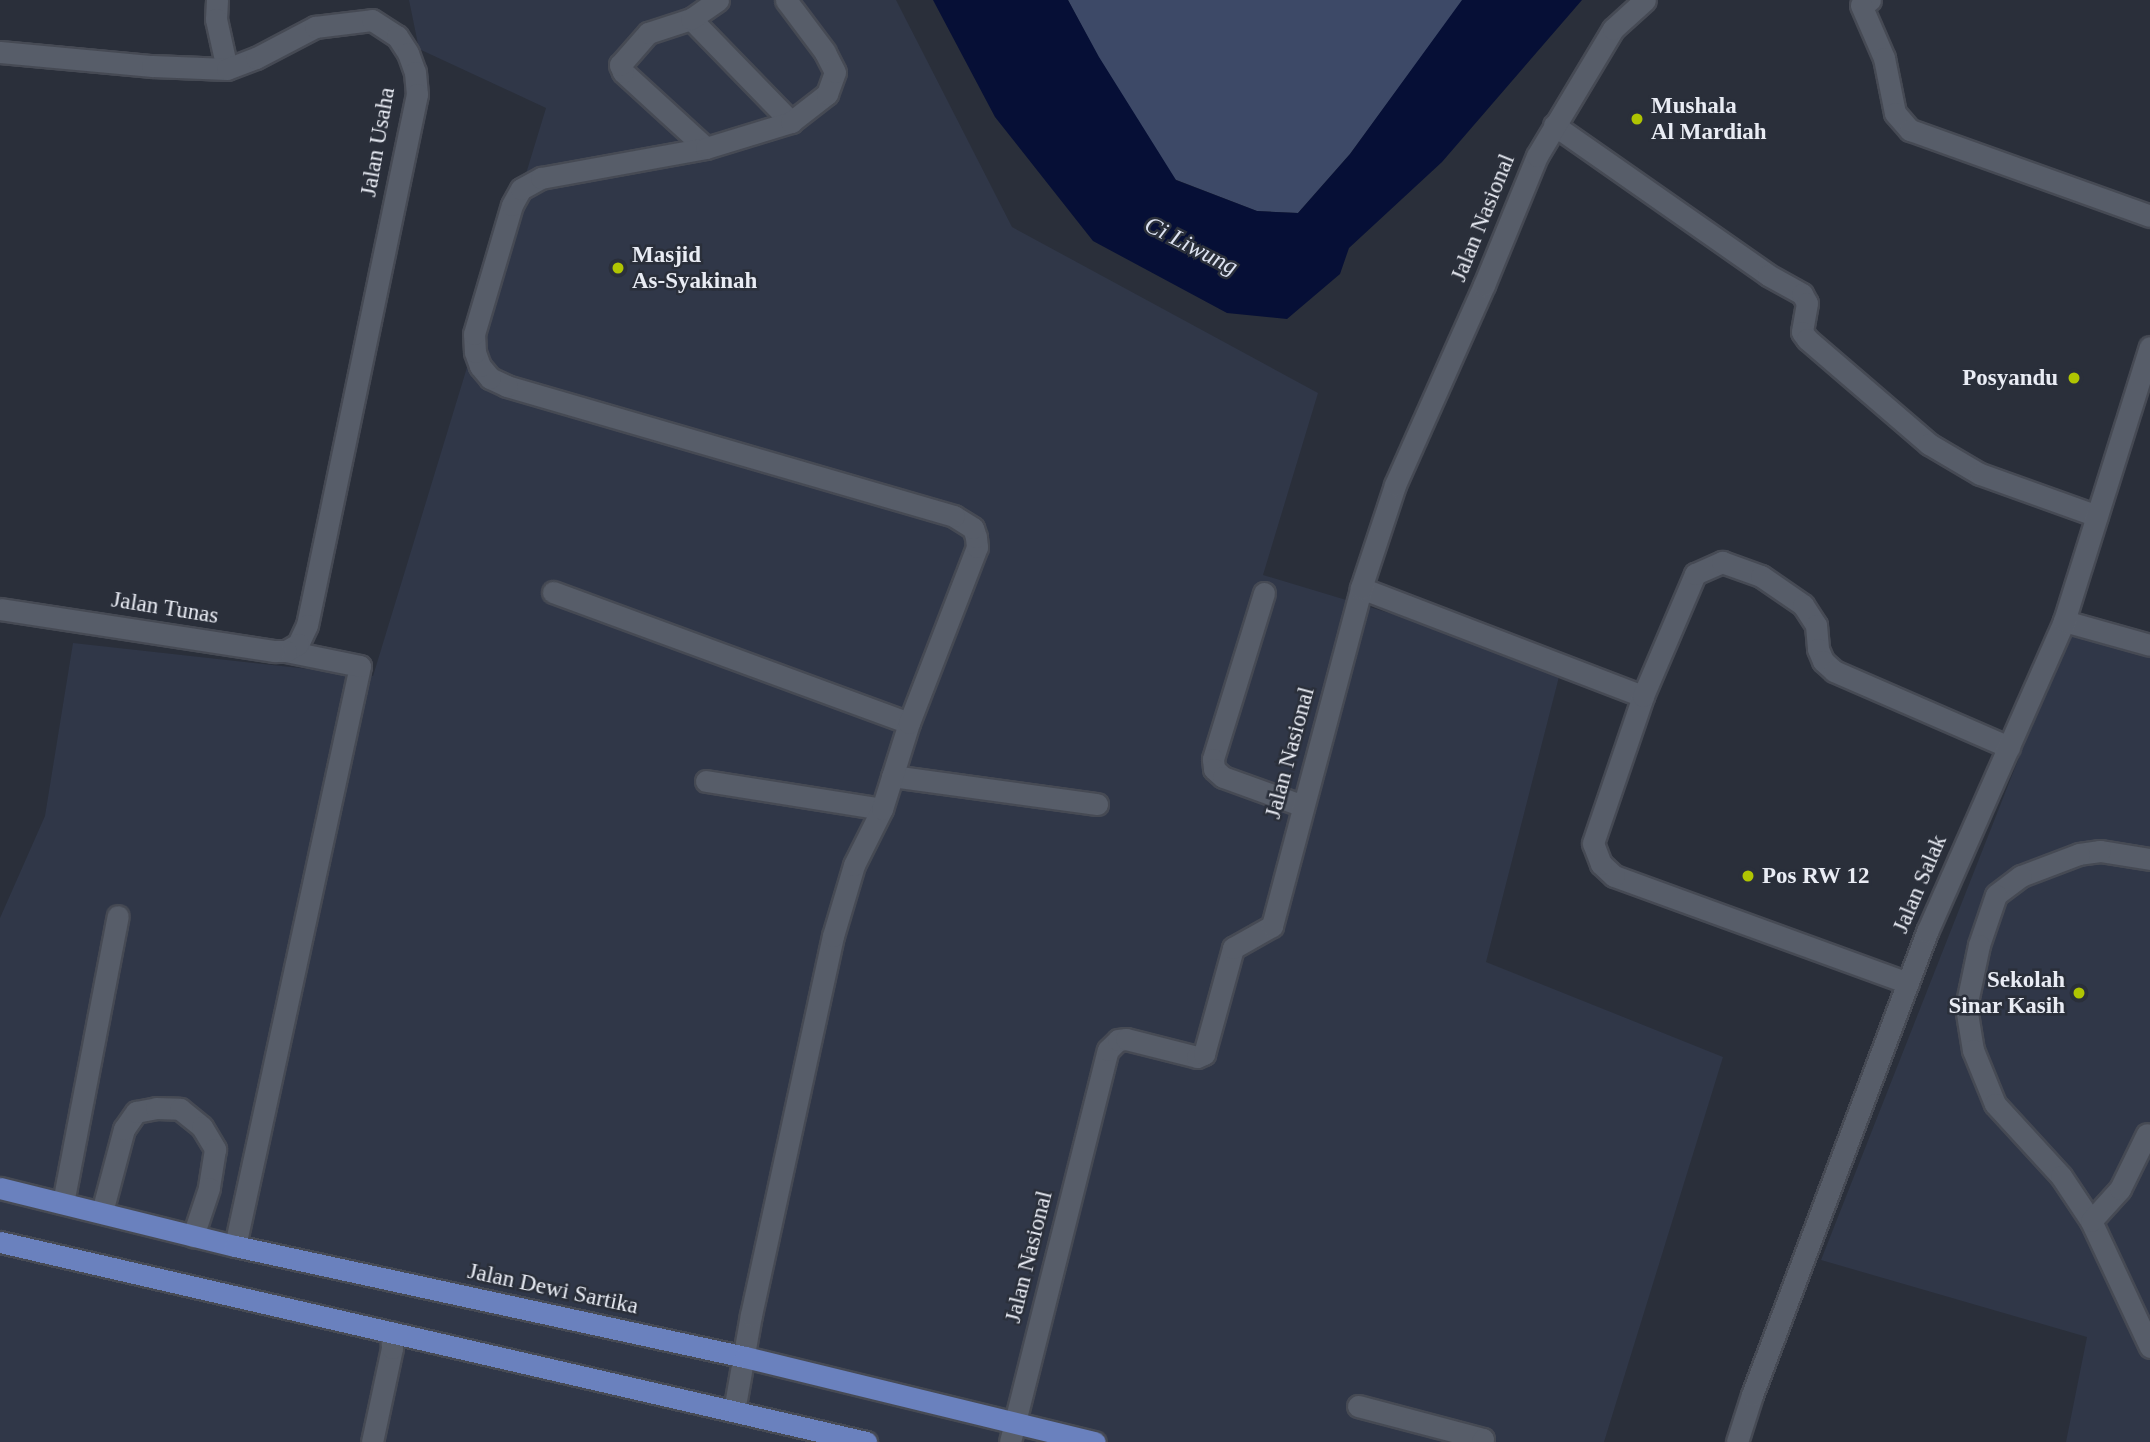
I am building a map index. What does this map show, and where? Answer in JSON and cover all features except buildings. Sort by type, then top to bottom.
[{"type":"main road","name":"Jalan Dewi Sartika","points":[[0,1188],[235,1246],[745,1357],[1012,1432],[1095,1442]]},
{"type":"main road","points":[[0,1242],[866,1442]]},
{"type":"street","points":[[217,0],[216,19],[227,69]]},
{"type":"street","points":[[706,148],[623,72],[620,65],[648,33],[691,19],[718,0]]},
{"type":"street","points":[[734,1411],[751,1315],[833,936],[854,865],[882,809],[909,723],[977,547],[973,528],[954,516],[508,386],[490,378],[480,366],[475,352],[474,334],[512,205],[521,189],[541,178],[706,148],[791,122],[827,94],[835,72],[825,52],[786,0]]},
{"type":"street","name":"Jalan Nasional","points":[[1012,1432],[1108,1050],[1118,1040],[1126,1039],[1197,1057],[1204,1055],[1233,948],[1272,926],[1362,588],[1395,485],[1484,285],[1536,156],[1613,30],[1645,0]]},
{"type":"street","points":[[1865,2],[1881,50],[1895,113],[1910,130],[2150,216]]},
{"type":"street","points":[[691,19],[791,122]]},
{"type":"street","name":"Jalan Usaha","points":[[0,51],[152,66],[227,69],[256,58],[315,27],[372,20],[397,36],[408,53],[415,72],[417,94],[307,625],[298,644],[286,652]]},
{"type":"street","points":[[1554,125],[1768,275],[1802,294],[1807,303],[1802,332],[1807,339],[1929,444],[1980,474],[2097,516]]},
{"type":"street","name":"Jalan Salak","points":[[1737,1442],[1752,1395],[1927,932],[2064,621],[2150,347]]},
{"type":"street","points":[[1908,983],[1614,876],[1601,864],[1593,843],[1643,696],[1695,574],[1722,562],[1762,576],[1803,605],[1816,625],[1818,649],[1823,661],[1834,671],[2009,747]]},
{"type":"street","points":[[1362,588],[1643,696]]},
{"type":"street","points":[[553,592],[909,723]]},
{"type":"street","points":[[1264,593],[1213,759],[1214,769],[1223,777],[1303,806]]},
{"type":"street","name":"Jalan Tunas","points":[[0,609],[286,652],[360,666],[235,1246]]},
{"type":"street","points":[[2064,621],[2150,645]]},
{"type":"street","points":[[892,776],[1097,804]]},
{"type":"street","points":[[706,781],[882,809]]},
{"type":"street","points":[[2150,859],[2100,851],[2079,854],[2021,876],[1996,895],[1979,945],[1966,1007],[1973,1050],[1995,1104],[2061,1176],[2091,1221],[2150,1348]]},
{"type":"street","points":[[63,1203],[118,916]]},
{"type":"street","points":[[102,1212],[124,1129],[136,1112],[156,1108],[180,1110],[202,1127],[215,1149],[209,1188],[193,1236]]},
{"type":"street","points":[[2091,1221],[2120,1189],[2147,1134]]},
{"type":"street","points":[[372,1442],[392,1348],[391,1332]]},
{"type":"street","points":[[1358,1406],[1483,1439],[1482,1442]]},
{"type":"shaded area","points":[[409,0],[896,0],[1012,227],[1318,393],[1263,575],[1562,665],[1486,962],[1723,1057],[1604,1442],[0,1442],[0,918],[45,816],[73,643],[373,676],[546,108],[419,49]]},
{"type":"shaded area","points":[[1068,0],[1463,0],[1350,154],[1298,213],[1257,211],[1174,179],[1098,57]]},
{"type":"shaded area","points":[[2070,628],[2150,639],[2150,1442],[2066,1442],[2087,1337],[1821,1260]]},
{"type":"water","name":"Ci Liwung","points":[[933,0],[1068,0],[1099,57],[1176,180],[1257,211],[1298,213],[1350,154],[1462,0],[1582,0],[1442,162],[1349,248],[1340,274],[1287,319],[1227,313],[1093,241],[995,117]]},
{"type":"place","name":"Mushala Al Mardiah","points":[[1637,119]]},
{"type":"place","name":"Masjid As-Syakinah","points":[[618,268]]},
{"type":"place","name":"Posyandu","points":[[2074,378]]},
{"type":"place","name":"Pos RW 12","points":[[1748,876]]},
{"type":"place","name":"Sekolah Sinar Kasih","points":[[2079,993]]}]
